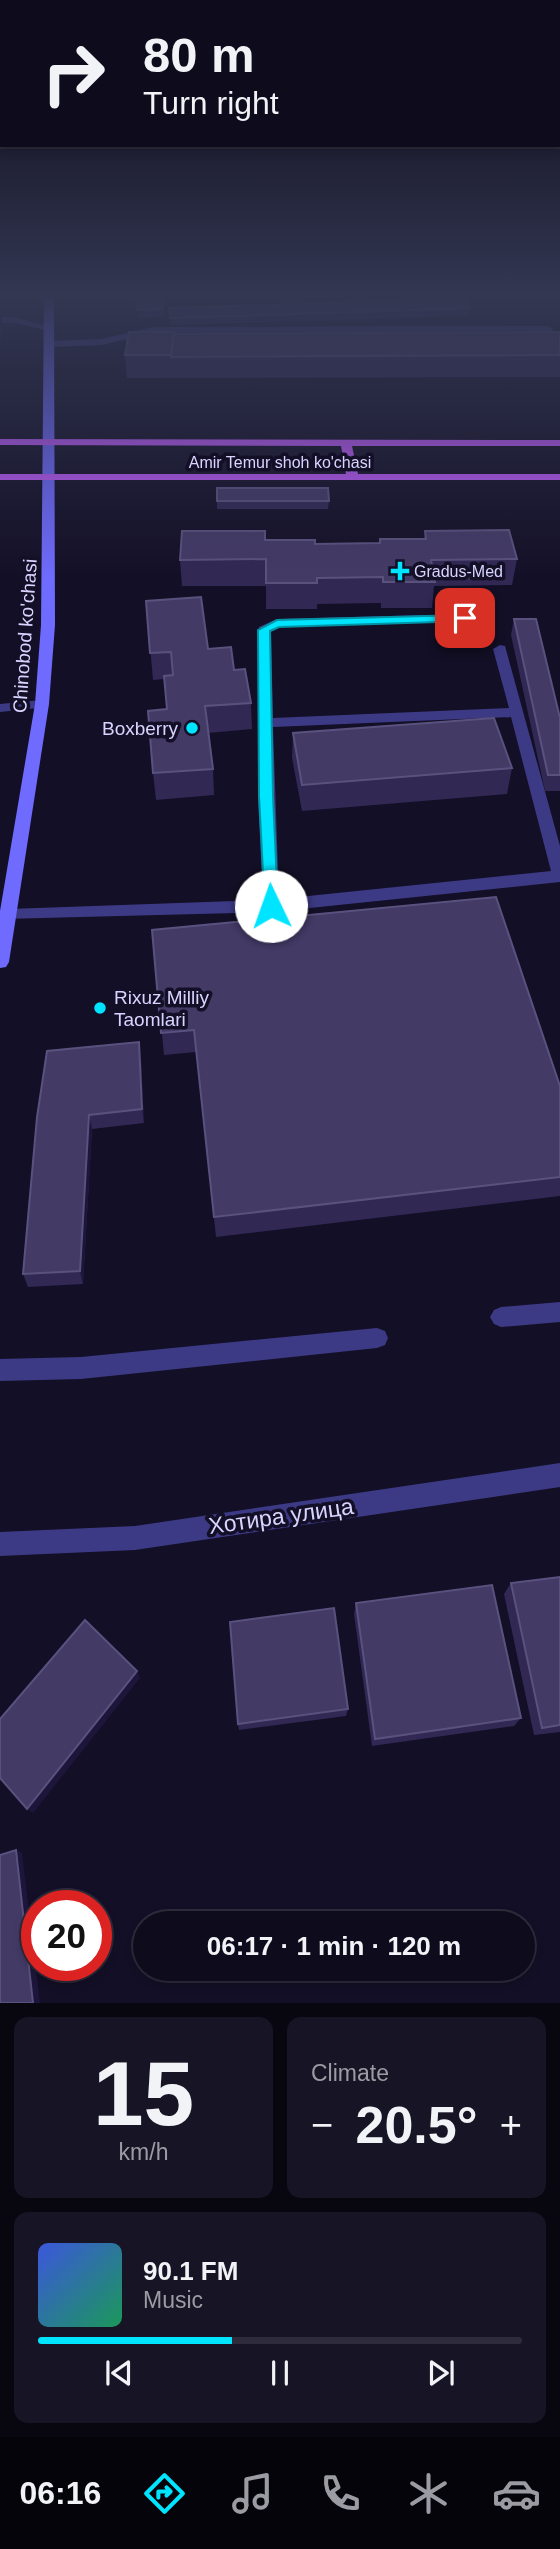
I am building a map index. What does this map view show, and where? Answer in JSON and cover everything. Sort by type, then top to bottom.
[{"type":"main road","name":"Chinobod ko'chasi","points":[[0,962],[41,704],[49,575],[49,391]]},
{"type":"main road","name":"Amir Temur shoh ko'chasi","points":[[0,442],[560,443]]},
{"type":"main road","points":[[346,443],[353,478]]},
{"type":"main road","name":"Amir Temur shoh ko'chasi","points":[[0,477],[560,477]]},
{"type":"street","points":[[271,906],[266,796],[264,630],[277,623],[465,618]]},
{"type":"street","points":[[9,915],[271,906],[560,876],[500,649]]},
{"type":"street","points":[[0,708],[41,704]]},
{"type":"street","points":[[266,723],[517,712]]},
{"type":"street","points":[[501,1317],[560,1312]]},
{"type":"street","points":[[0,1370],[81,1368],[377,1339]]},
{"type":"street","name":"Хотира улица","points":[[0,1544],[135,1538],[560,1475]]},
{"type":"building","points":[[217,488],[328,488],[329,501],[217,501]]},
{"type":"building","points":[[509,530],[517,559],[431,560],[435,582],[383,582],[383,577],[317,578],[317,583],[266,583],[266,559],[180,560],[182,531],[265,531],[265,540],[315,540],[315,544],[426,539],[425,531]]},
{"type":"building","points":[[201,597],[208,649],[231,647],[234,670],[245,669],[251,703],[205,706],[213,769],[153,773],[148,711],[167,709],[164,676],[173,675],[171,652],[150,653],[146,601]]},
{"type":"building","points":[[514,619],[536,619],[560,718],[560,775],[548,775]]},
{"type":"building","points":[[494,718],[512,768],[302,785],[293,733]]},
{"type":"building","points":[[496,897],[560,1086],[560,1177],[214,1217],[194,1030],[161,1033],[152,930]]},
{"type":"building","points":[[139,1042],[142,1109],[89,1115],[80,1271],[23,1274],[37,1117],[47,1051]]},
{"type":"building","points":[[560,1577],[560,1725],[542,1728],[511,1583]]},
{"type":"building","points":[[492,1585],[521,1718],[375,1739],[356,1603]]},
{"type":"building","points":[[334,1608],[348,1709],[238,1724],[230,1622]]},
{"type":"building","points":[[85,1620],[137,1671],[27,1809],[0,1778],[0,1719]]},
{"type":"building","points":[[16,1850],[21,1895],[21,1981],[31,1981],[33,2003],[0,2003],[0,1855]]},
{"type":"place","name":"Gradus-Med","points":[[400,571]]},
{"type":"place","name":"Boxberry","points":[[192,728]]},
{"type":"place","name":"Rixuz Milliy Taomlari","points":[[100,1008]]},
{"type":"route","points":[[271,906],[266,796],[264,630],[277,623],[465,618]]}]
